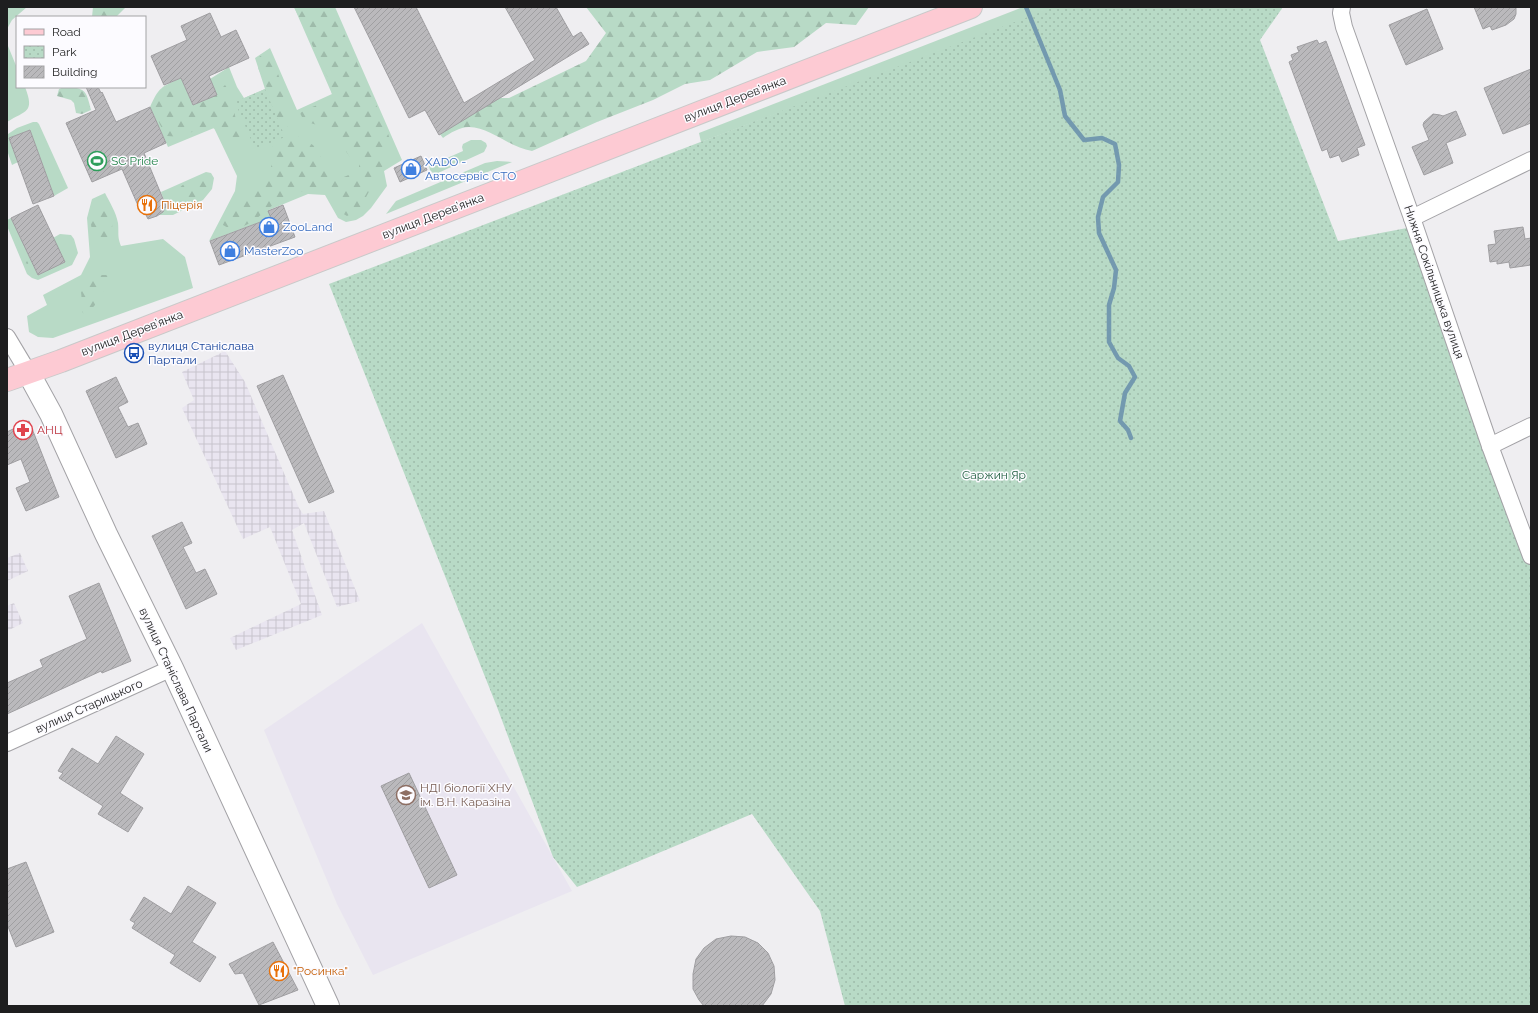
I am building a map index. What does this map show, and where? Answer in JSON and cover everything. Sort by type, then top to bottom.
[{"type":"main road","name":"вулиця Дерев’янка","points":[[7,380],[61,361],[971,7]]},
{"type":"street","name":"Нижня Сокільницька вулиця","points":[[1342,7],[1341,13],[1344,27],[1412,218],[1490,446],[1531,556]]},
{"type":"street","points":[[1412,218],[1531,160]]},
{"type":"street","name":"вулиця Станіслава Партали","points":[[7,337],[51,414],[106,534],[172,668],[328,1006]]},
{"type":"street","points":[[1490,446],[1531,426]]},
{"type":"street","name":"вулиця Старицького","points":[[7,743],[172,668]]},
{"type":"shaded area","points":[[225,351],[245,382],[299,508],[303,514],[324,511],[360,601],[337,607],[304,523],[292,530],[322,615],[236,650],[230,638],[301,604],[270,527],[243,539],[182,408],[194,400],[182,372]]},
{"type":"shaded area","points":[[20,553],[28,571],[7,581],[7,558]]},
{"type":"shaded area","points":[[14,603],[23,623],[7,631],[7,606]]},
{"type":"shaded area","name":"НДІ біології ХНУ ім. В.Н. Каразіна","points":[[422,623],[572,891],[373,975],[337,904],[264,730]]},
{"type":"green space","points":[[7,7],[27,7],[12,20],[7,29]]},
{"type":"green space","points":[[93,7],[126,7],[117,16],[92,16]]},
{"type":"green space","points":[[294,7],[335,7],[402,160],[384,171],[387,186],[371,208],[363,216],[356,220],[346,222],[338,218],[325,195],[308,194],[269,210],[271,218],[209,241],[235,191],[237,176],[214,128],[168,147],[150,107],[161,88],[181,78],[193,105],[216,95],[210,79],[229,67],[237,87],[244,98],[265,89],[255,58],[270,48],[297,110],[332,94]]},
{"type":"green space","points":[[294,7],[332,7],[386,127],[390,140],[384,164],[359,210],[347,216],[342,213],[334,191],[326,189],[310,189],[286,197],[246,225],[230,229],[223,225],[224,219],[230,212],[242,208],[249,196],[255,193],[269,174],[275,153],[266,128],[261,100],[267,88],[258,68],[259,57],[264,54],[271,61],[280,79],[288,129],[313,145],[321,157],[328,174],[339,179],[351,174],[359,168],[359,161],[350,157],[330,129],[304,121],[300,113],[333,99],[329,80]]},
{"type":"green space","points":[[586,7],[869,7],[856,25],[826,23],[794,47],[757,52],[710,80],[685,84],[653,100],[597,122],[532,151],[516,146],[493,134],[477,128],[462,128],[443,138],[439,133],[499,98],[509,98],[586,61],[606,33]]},
{"type":"green space","points":[[1023,7],[1059,7],[701,142],[699,133]]},
{"type":"green space","name":"Саржин Яр","points":[[1054,7],[1283,7],[1260,40],[1338,241],[1407,228],[1458,379],[1531,556],[1531,1006],[845,1006],[820,911],[752,814],[577,887],[553,857],[497,707],[329,284]]},
{"type":"green space","points":[[7,38],[8,46],[16,66],[16,88],[25,88],[29,106],[24,113],[7,122]]},
{"type":"green space","points":[[225,85],[231,94],[237,126],[241,135],[239,146],[231,147],[217,130],[209,126],[197,129],[183,137],[167,136],[158,121],[155,104],[166,92],[177,90],[187,102],[196,106],[214,96]]},
{"type":"green space","points":[[76,88],[84,91],[88,98],[91,110],[82,114],[76,113],[74,103],[71,100],[57,96],[59,89]]},
{"type":"green space","points":[[265,89],[285,137],[255,149],[235,102]]},
{"type":"green space","points":[[37,122],[39,124],[68,188],[54,196],[30,130],[9,138],[18,162],[12,165],[7,150],[8,134],[17,128]]},
{"type":"green space","points":[[471,140],[481,140],[486,143],[487,146],[484,152],[438,173],[433,173],[430,170],[429,166],[463,151],[463,144]]},
{"type":"green space","points":[[497,161],[512,162],[386,214],[396,201],[485,163]]},
{"type":"green space","points":[[206,172],[211,173],[214,178],[212,189],[203,200],[173,215],[157,215],[166,206],[161,192]]},
{"type":"green space","points":[[198,179],[206,179],[210,184],[208,189],[199,198],[182,206],[178,194],[180,187]]},
{"type":"green space","points":[[105,193],[117,219],[121,246],[163,239],[185,257],[193,288],[53,338],[38,337],[29,332],[27,316],[47,305],[43,295],[81,275],[90,257],[87,218],[92,199]]},
{"type":"green space","points":[[107,206],[112,211],[112,229],[109,237],[103,243],[93,233],[91,219],[94,210]]},
{"type":"green space","points":[[11,218],[38,275],[64,262],[53,238],[60,234],[71,235],[74,239],[78,253],[72,265],[38,280],[32,278],[27,274],[7,226],[7,220]]},
{"type":"green space","points":[[15,239],[18,240],[29,261],[28,264],[25,263]]},
{"type":"green space","points":[[101,275],[108,275],[111,281],[105,290],[98,295],[95,305],[87,314],[83,313],[81,308],[80,289],[84,282]]},
{"type":"building","points":[[354,7],[416,7],[464,103],[535,60],[505,7],[556,7],[573,37],[581,32],[589,44],[439,135],[425,110],[409,118]]},
{"type":"building","points":[[1474,7],[1516,7],[1516,14],[1514,19],[1506,25],[1492,30],[1490,26],[1483,29]]},
{"type":"building","points":[[1427,9],[1443,49],[1406,65],[1389,25]]},
{"type":"building","points":[[210,13],[221,37],[236,30],[249,58],[209,76],[217,95],[193,105],[181,78],[164,85],[151,56],[187,40],[181,26]]},
{"type":"building","points":[[1317,40],[1319,44],[1326,41],[1365,145],[1357,148],[1359,155],[1342,162],[1339,155],[1330,158],[1327,149],[1322,151],[1289,62],[1293,60],[1291,55],[1299,52],[1297,47]]},
{"type":"building","points":[[1531,69],[1531,123],[1503,134],[1484,88]]},
{"type":"building","points":[[86,88],[98,88],[101,93],[102,92],[116,122],[150,107],[166,143],[144,153],[166,206],[163,212],[157,216],[148,219],[143,209],[140,210],[122,169],[92,182],[66,123],[96,110]]},
{"type":"building","points":[[1456,111],[1466,135],[1446,143],[1453,163],[1424,175],[1412,147],[1429,140],[1423,125],[1424,122],[1433,114],[1443,116]]},
{"type":"building","points":[[30,130],[54,196],[33,204],[9,138]]},
{"type":"building","name":"XADO - Автосервіс СТО","points":[[421,156],[427,170],[400,182],[394,168]]},
{"type":"building","points":[[38,205],[65,262],[38,275],[11,218]]},
{"type":"building","name":"ZooLand","points":[[283,205],[295,237],[219,265],[210,241],[271,218],[268,211]]},
{"type":"building","points":[[1523,227],[1525,239],[1531,238],[1531,265],[1510,268],[1509,262],[1497,264],[1497,261],[1490,262],[1488,245],[1496,244],[1494,231]]},
{"type":"building","points":[[283,375],[334,492],[309,503],[257,386]]},
{"type":"building","points":[[116,377],[128,402],[118,407],[128,427],[138,423],[147,444],[116,458],[86,391]]},
{"type":"building","points":[[29,421],[59,497],[26,511],[16,488],[30,482],[21,459],[7,465],[7,432]]},
{"type":"building","points":[[182,522],[192,543],[183,547],[196,573],[205,569],[217,594],[186,609],[152,536]]},
{"type":"building","points":[[99,583],[131,661],[102,673],[101,671],[7,714],[7,683],[43,667],[40,660],[87,639],[69,596]]},
{"type":"building","points":[[116,736],[144,754],[120,793],[143,808],[128,832],[98,814],[103,806],[59,778],[63,773],[58,771],[72,748],[98,764]]},
{"type":"building","points":[[409,773],[457,875],[429,888],[381,786]]},
{"type":"building","points":[[26,862],[54,932],[16,947],[7,924],[7,869]]},
{"type":"building","points":[[188,886],[216,903],[192,942],[216,957],[200,982],[170,963],[175,955],[132,928],[135,923],[130,920],[144,897],[171,914]]},
{"type":"building","points":[[731,936],[745,937],[758,943],[768,953],[774,966],[775,980],[771,994],[762,1006],[704,1006],[693,989],[693,974],[696,959],[704,948],[716,939]]},
{"type":"building","points":[[273,942],[298,990],[259,1005],[243,973],[235,974],[229,964]]},
{"type":"waterway","points":[[1026,7],[1060,90],[1065,116],[1084,140],[1102,138],[1115,144],[1119,165],[1118,182],[1103,197],[1098,217],[1099,233],[1116,270],[1114,288],[1109,305],[1109,342],[1118,358],[1129,366],[1135,377],[1125,393],[1120,421],[1128,430],[1131,438]]},
{"type":"place","name":"SC Pride","points":[[97,161]]},
{"type":"place","name":"XADO - Автосервіс СТО","points":[[411,169]]},
{"type":"place","name":"Піцерія","points":[[147,205]]},
{"type":"place","name":"ZooLand","points":[[269,227]]},
{"type":"place","name":"MasterZoo","points":[[230,251]]},
{"type":"place","name":"вулиця Станіслава Партали","points":[[134,353]]},
{"type":"place","name":"АНЦ","points":[[23,430]]},
{"type":"place","name":"НДІ біології ХНУ ім. В.Н. Каразіна","points":[[406,795]]},
{"type":"place","name":"\"Росинка\"","points":[[279,971]]}]
